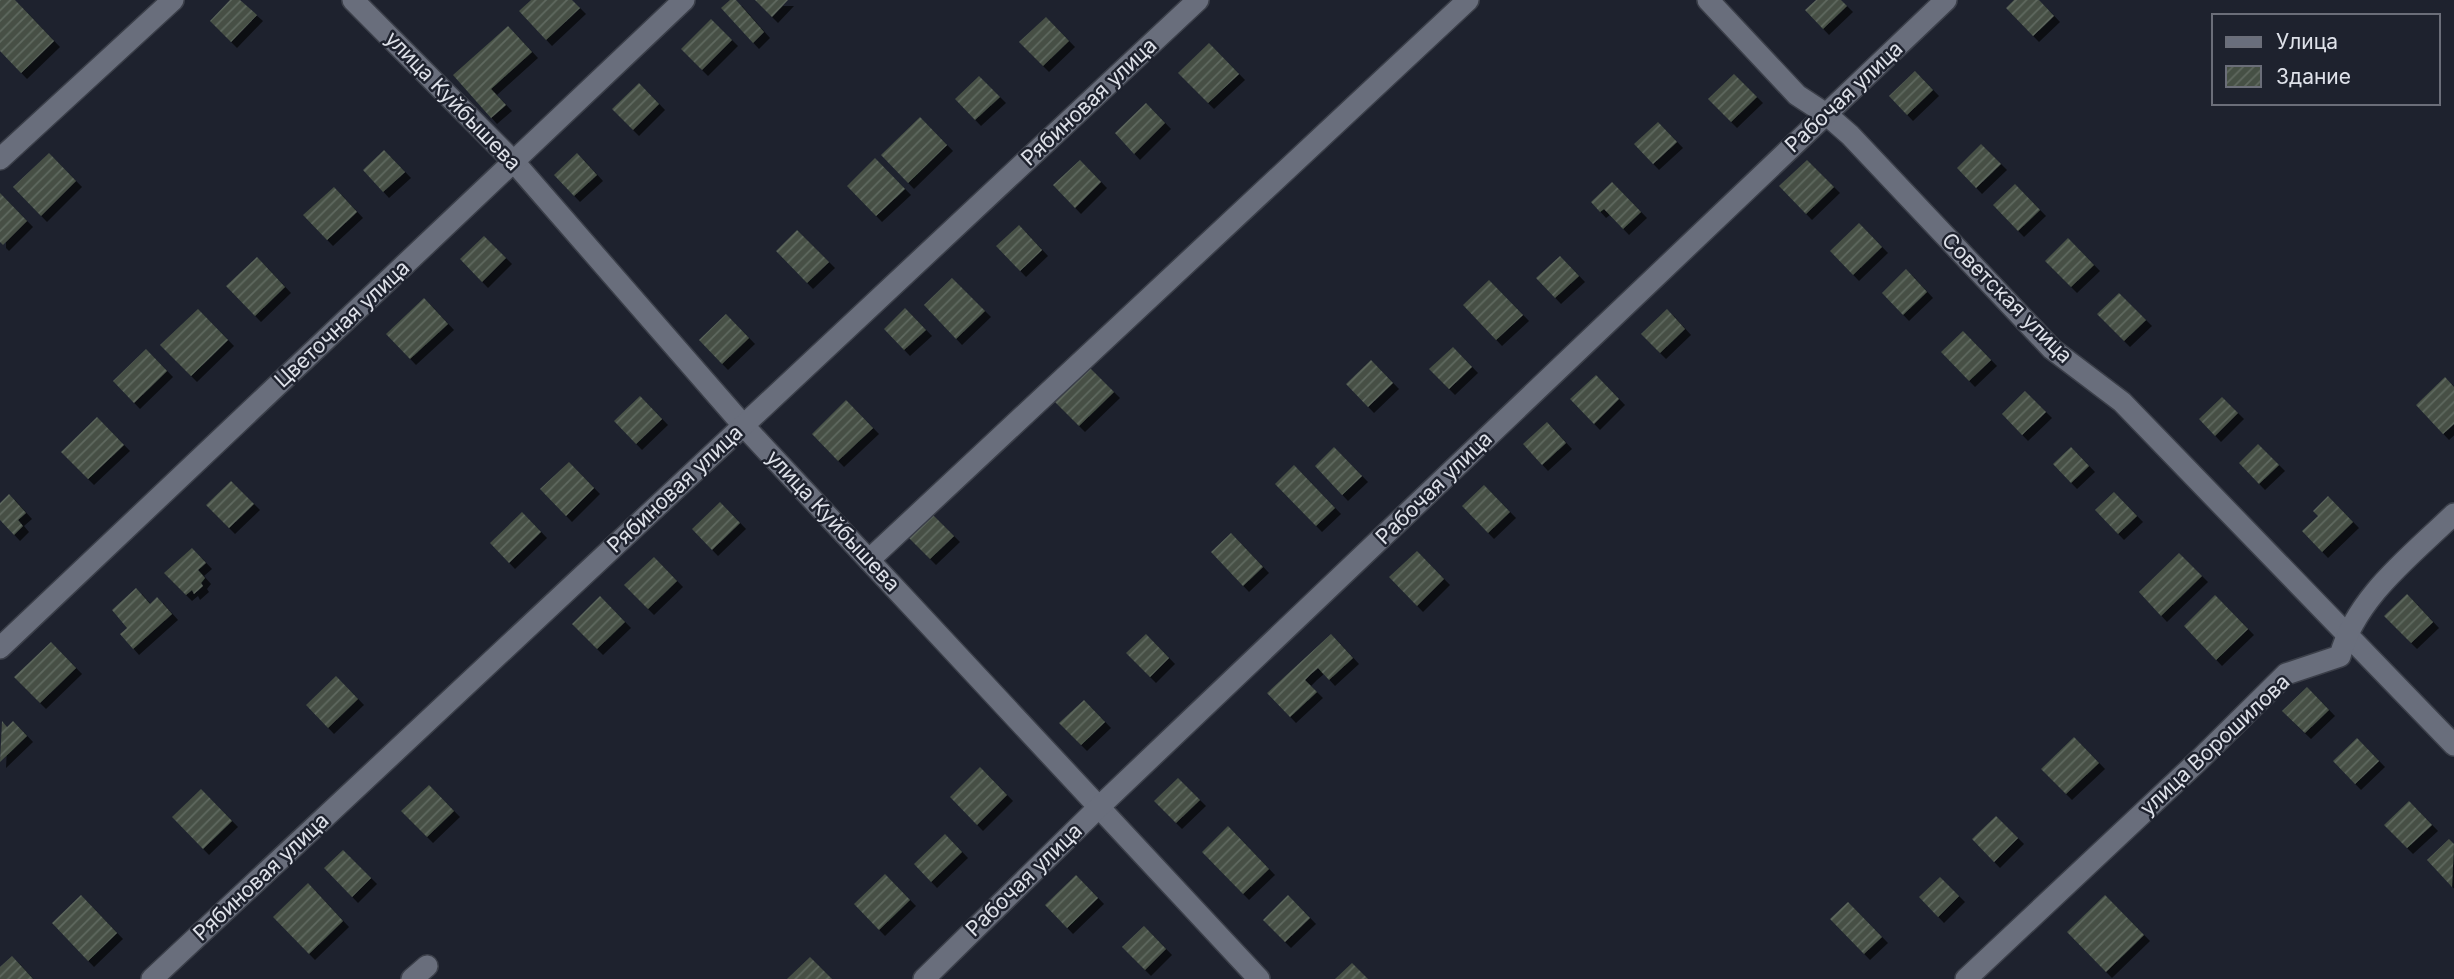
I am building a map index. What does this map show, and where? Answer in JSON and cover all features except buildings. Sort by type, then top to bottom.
[{"type":"street","points":[[0,159],[173,0]]},
{"type":"street","name":"улица Куйбышева","points":[[354,0],[514,162],[743,425],[1259,979]]},
{"type":"street","name":"Цветочная улица","points":[[0,648],[684,0]]},
{"type":"street","name":"Рябиновая улица","points":[[152,979],[1198,0]]},
{"type":"street","points":[[869,560],[1468,0]]},
{"type":"street","name":"Советская улица","points":[[1708,0],[1797,95],[1826,114],[1850,135],[2052,349],[2122,402],[2454,745]]},
{"type":"street","name":"Рабочая улица","points":[[923,979],[1946,0]]},
{"type":"street","name":"улица Ворошилова","points":[[1966,979],[2197,762],[2286,674],[2340,656],[2346,635],[2371,596],[2454,514]]}]
